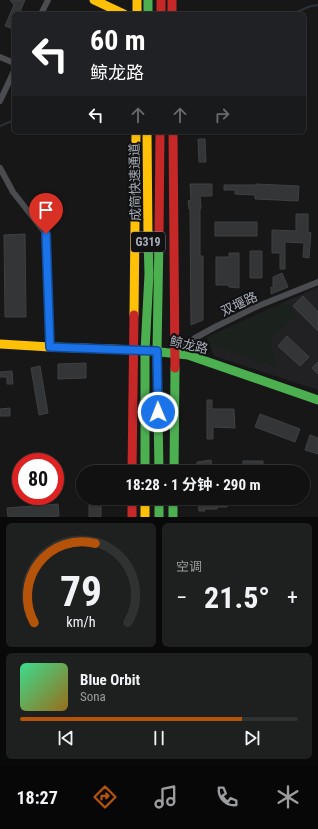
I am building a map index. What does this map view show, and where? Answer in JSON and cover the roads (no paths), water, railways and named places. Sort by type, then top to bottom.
[{"type":"main road","points":[[94,0],[120,12]]},
{"type":"main road","points":[[137,0],[137,12]]},
{"type":"main road","points":[[148,0],[148,12]]},
{"type":"main road","points":[[161,0],[161,12]]},
{"type":"main road","points":[[172,0],[172,12]]},
{"type":"main road","points":[[132,465],[136,134]]},
{"type":"main road","name":"成简快速通道","points":[[145,351],[149,274],[147,134]]},
{"type":"main road","name":"成简快速通道","points":[[157,351],[160,134]]},
{"type":"main road","points":[[173,134],[175,354],[174,465]]},
{"type":"main road","name":"鲸龙路","points":[[0,344],[157,351],[188,355],[318,400]]},
{"type":"main road","name":"G319","points":[[145,351],[145,465]]},
{"type":"main road","name":"G319","points":[[157,351],[159,465]]},
{"type":"main road","points":[[132,505],[132,517]]},
{"type":"main road","points":[[145,505],[145,517]]},
{"type":"main road","points":[[159,505],[159,517]]},
{"type":"main road","points":[[173,517],[174,505]]},
{"type":"street","points":[[42,12],[48,0]]},
{"type":"street","points":[[0,56],[12,63]]},
{"type":"street","points":[[0,101],[12,75]]},
{"type":"street","points":[[0,168],[13,192],[46,234],[50,347]]},
{"type":"street","name":"双堰路","points":[[175,354],[195,338],[230,320],[258,306],[318,282]]},
{"type":"waterway","points":[[297,12],[311,6],[318,5]]},
{"type":"waterway","points":[[0,126],[12,121]]}]
